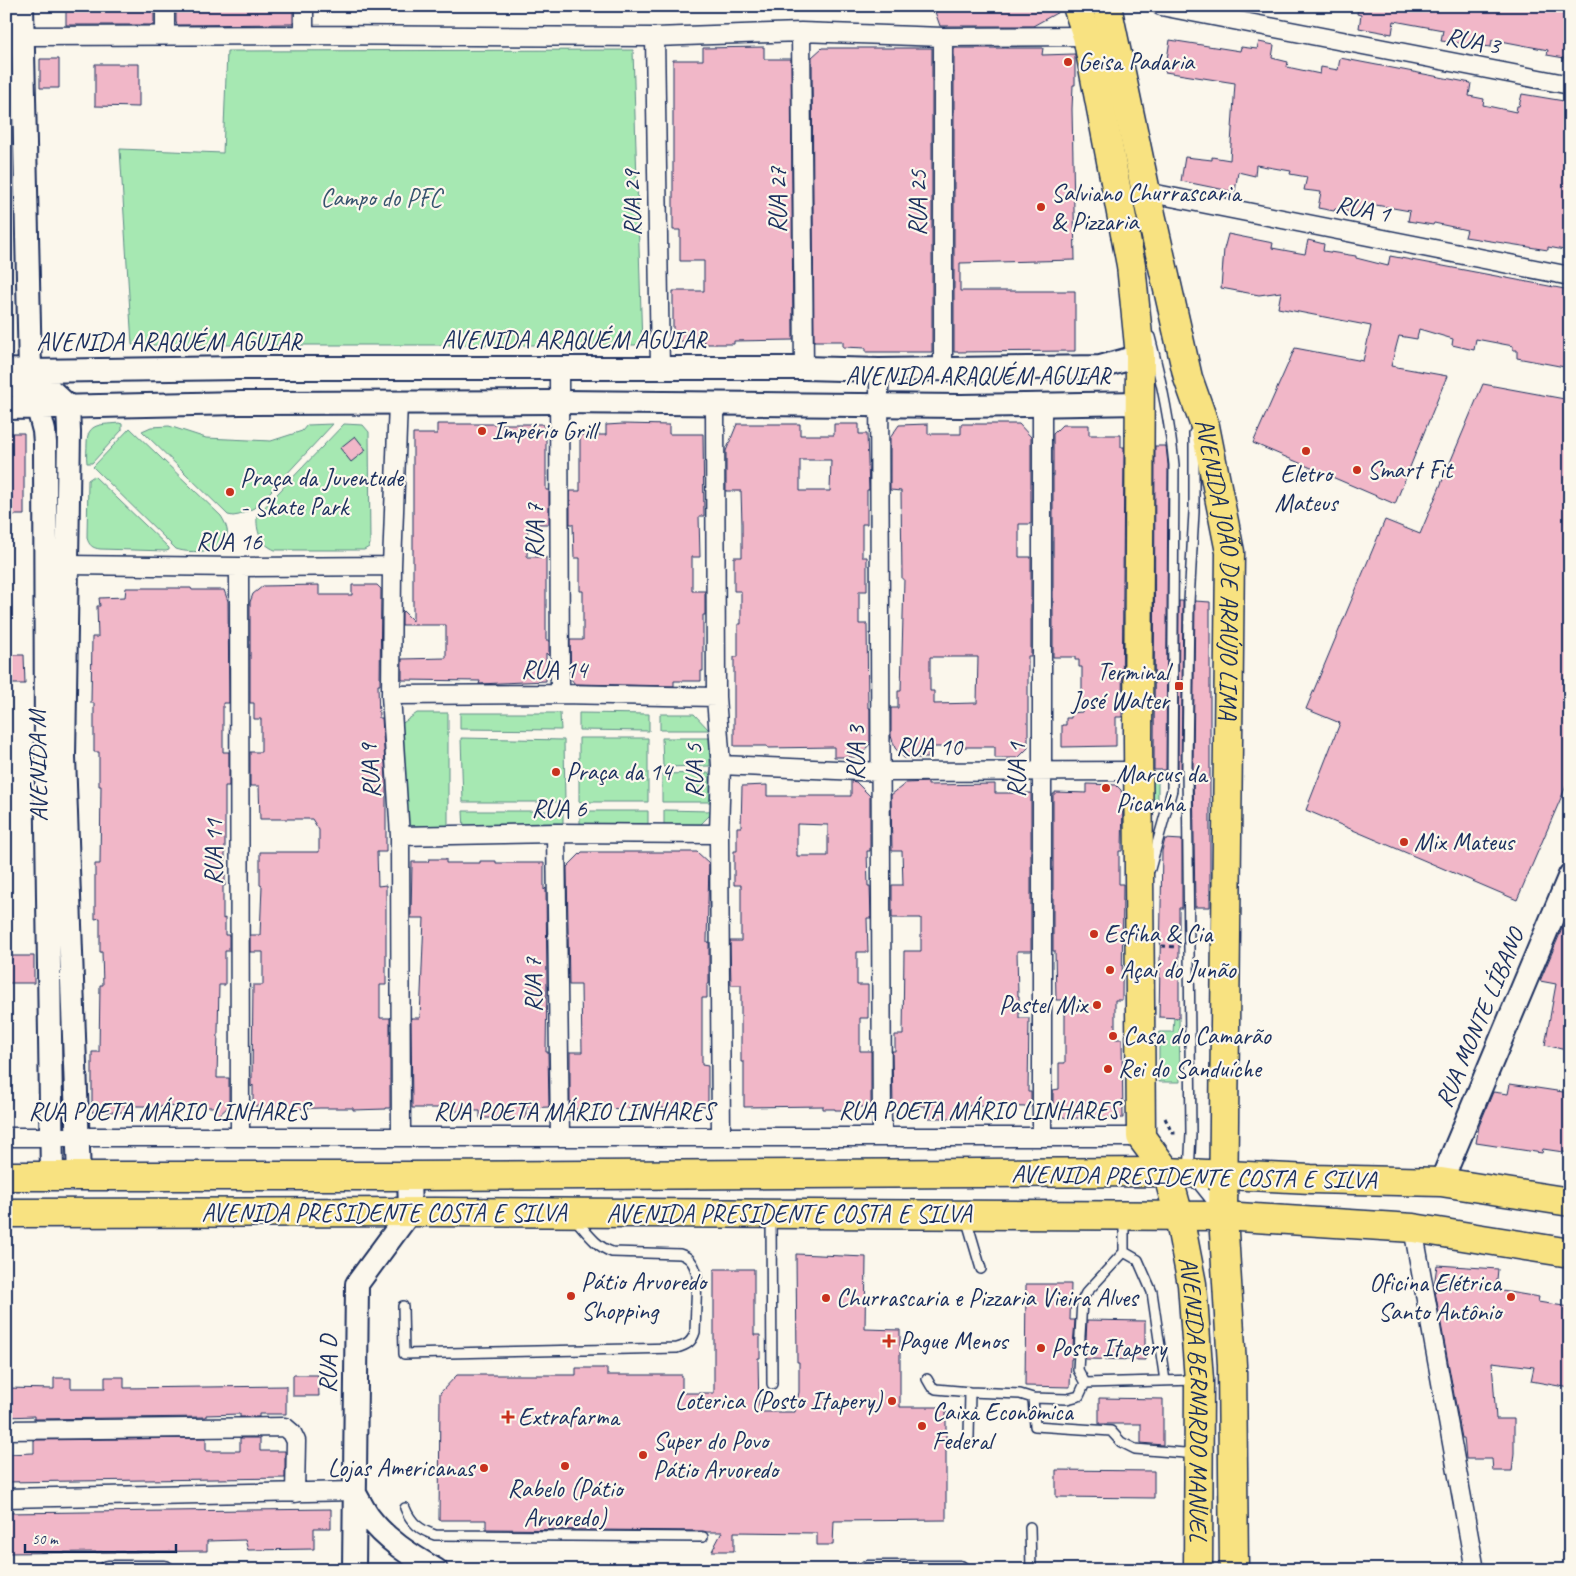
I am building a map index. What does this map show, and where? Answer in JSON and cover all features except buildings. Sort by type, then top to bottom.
[{"type":"main road","name":"AVENIDA JOÃO DE ARAÚJO LIMA","points":[[1107,6],[1188,378],[1205,426],[1230,552],[1224,1175]]},
{"type":"main road","points":[[1079,7],[1087,36],[1131,265],[1140,356],[1138,771],[1141,1137],[1178,1173]]},
{"type":"main road","name":"AVENIDA PRESIDENTE COSTA E SILVA","points":[[6,1176],[1178,1173],[1440,1182],[1570,1202]]},
{"type":"main road","name":"AVENIDA BERNARDO MANUEL","points":[[1178,1173],[1179,1216],[1192,1284],[1199,1380],[1198,1570]]},
{"type":"main road","name":"AVENIDA BERNARDO MANUEL","points":[[1224,1175],[1223,1216],[1232,1366],[1234,1570]]},
{"type":"main road","name":"AVENIDA PRESIDENTE COSTA E SILVA","points":[[6,1212],[1223,1216],[1413,1228],[1570,1253]]},
{"type":"street","points":[[22,6],[30,371],[68,406]]},
{"type":"street","points":[[165,6],[165,35]]},
{"type":"street","points":[[304,6],[304,35]]},
{"type":"street","name":"RUA 3","points":[[1162,6],[1570,84]]},
{"type":"street","points":[[23,36],[654,37],[801,32],[943,37],[1087,36]]},
{"type":"street","name":"RUA 27","points":[[801,32],[804,368]]},
{"type":"street","name":"RUA 29","points":[[654,37],[660,368]]},
{"type":"street","name":"RUA 25","points":[[943,37],[943,369]]},
{"type":"street","name":"RUA 1","points":[[1146,192],[1570,276]]},
{"type":"street","name":"AVENIDA ARAQUÉM AGUIAR","points":[[6,370],[240,368],[804,368],[879,370],[1100,368],[1140,356]]},
{"type":"street","points":[[240,368],[240,403]]},
{"type":"street","name":"RUA 7","points":[[559,368],[560,694]]},
{"type":"street","name":"RUA 3","points":[[879,370],[882,1136]]},
{"type":"street","name":"AVENIDA M","points":[[6,374],[38,408],[44,431],[55,757],[79,1176]]},
{"type":"street","name":"AVENIDA ARAQUÉM AGUIAR","points":[[6,408],[398,402],[961,406],[1140,403]]},
{"type":"street","name":"RUA 9","points":[[398,402],[392,566],[391,696],[400,836],[401,1136]]},
{"type":"street","name":"RUA 5","points":[[715,404],[716,697],[721,765],[719,834],[721,1137]]},
{"type":"street","name":"RUA 1","points":[[1042,404],[1042,1136]]},
{"type":"street","name":"AVENIDA M","points":[[52,1176],[55,757],[67,565],[68,406]]},
{"type":"street","name":"RUA 16","points":[[67,565],[392,566]]},
{"type":"street","name":"RUA 11","points":[[239,567],[240,1137]]},
{"type":"street","name":"RUA 14","points":[[391,696],[560,694],[716,697]]},
{"type":"street","name":"RUA 10","points":[[721,765],[882,772],[1138,771]]},
{"type":"street","name":"RUA 7","points":[[556,833],[560,1136]]},
{"type":"street","name":"RUA 6","points":[[400,836],[556,833],[719,834]]},
{"type":"street","name":"RUA MONTE LÍBANO","points":[[1440,1182],[1569,879]]},
{"type":"street","name":"RUA POETA MÁRIO LINHARES","points":[[6,1137],[1141,1137]]},
{"type":"street","points":[[409,1176],[410,1212]]},
{"type":"street","name":"RUA D","points":[[354,1570],[357,1284],[410,1212]]},
{"type":"street","points":[[1413,1228],[1475,1570]]},
{"type":"street","points":[[6,1430],[285,1427],[292,1433],[296,1441],[295,1493]]},
{"type":"street","points":[[6,1498],[354,1491],[367,1515],[378,1529],[401,1548],[436,1570]]},
{"type":"street","points":[[108,1570],[165,1570]]},
{"type":"street","points":[[867,1570],[960,1570]]},
{"type":"lane","points":[[1131,265],[1158,368],[1173,449],[1174,465],[1172,790],[1140,904]]},
{"type":"lane","points":[[1188,378],[1195,437],[1194,512],[1189,602],[1187,767],[1191,1134],[1178,1173],[1223,1216]]},
{"type":"lane","points":[[403,1306],[404,1354],[677,1348],[686,1345],[692,1340],[695,1332],[697,1276],[691,1261],[686,1256],[680,1254],[621,1253],[603,1249],[570,1213]]},
{"type":"lane","points":[[770,1214],[772,1384]]},
{"type":"lane","points":[[965,1215],[981,1269]]},
{"type":"lane","points":[[1085,1383],[1078,1370],[1082,1301],[1086,1293],[1124,1252],[1124,1216]]},
{"type":"lane","points":[[1124,1252],[1138,1260],[1152,1292],[1165,1381]]},
{"type":"lane","points":[[927,1379],[931,1386],[936,1389],[1020,1394],[1033,1398],[1067,1399],[1079,1396],[1085,1383]]},
{"type":"lane","points":[[1085,1383],[1199,1380]]},
{"type":"lane","points":[[969,1437],[970,1392]]},
{"type":"lane","points":[[1033,1398],[1035,1426],[1110,1431],[1121,1442],[1135,1448],[1200,1455]]},
{"type":"lane","points":[[405,1508],[409,1517],[416,1525],[424,1531],[435,1535],[703,1537]]},
{"type":"lane","points":[[1030,1528],[1032,1570]]},
{"type":"path","points":[[1162,946],[1179,947]]},
{"type":"path","points":[[1163,1112],[1172,1133],[1179,1133]]},
{"type":"green space","name":"Campo do PFC","points":[[633,50],[642,345],[132,345],[120,149],[223,153],[227,51]]},
{"type":"green space","points":[[122,424],[122,430],[92,463],[87,463],[87,443],[90,431],[97,426]]},
{"type":"green space","points":[[333,424],[254,508],[233,516],[228,515],[142,431],[151,427],[169,426],[206,438],[271,441],[302,431],[307,425]]},
{"type":"green space","points":[[344,424],[363,425],[369,432],[369,547],[364,550],[275,550],[262,541],[258,532],[257,515]]},
{"type":"green space","points":[[130,428],[221,516],[227,529],[226,540],[223,544],[204,551],[190,552],[176,549],[93,467]]},
{"type":"green space","points":[[94,476],[169,550],[100,549],[91,546],[87,538],[88,480]]},
{"type":"green space","points":[[417,713],[448,713],[448,830],[413,830],[402,821],[400,725]]},
{"type":"green space","points":[[460,713],[560,713],[561,730],[460,729]]},
{"type":"green space","points":[[579,713],[649,714],[649,731],[579,730]]},
{"type":"green space","points":[[660,714],[694,714],[709,730],[660,730]]},
{"type":"green space","points":[[461,738],[564,740],[565,802],[463,802]]},
{"type":"green space","points":[[579,738],[648,738],[648,802],[579,802]]},
{"type":"green space","points":[[662,738],[709,738],[710,766],[663,767]]},
{"type":"green space","points":[[710,773],[710,802],[662,802],[662,774]]},
{"type":"green space","points":[[1148,777],[1158,777],[1158,803],[1151,820]]},
{"type":"green space","points":[[664,810],[710,811],[711,814],[697,828],[664,828]]},
{"type":"green space","points":[[463,811],[563,811],[563,829],[464,830]]},
{"type":"green space","points":[[580,811],[648,811],[648,829],[580,829]]},
{"type":"green space","points":[[1174,1017],[1179,1017],[1180,1082],[1159,1082],[1159,1032],[1173,1032]]},
{"type":"place","name":"Geisa Padaria","points":[[1068,62]]},
{"type":"place","name":"Salviano Churrascaria & Pizzaria","points":[[1041,207]]},
{"type":"place","name":"Império Grill","points":[[482,431]]},
{"type":"place","name":"Eletro Mateus","points":[[1306,451]]},
{"type":"place","name":"Smart Fit","points":[[1357,470]]},
{"type":"place","name":"Praça da Juventude - Skate Park","points":[[230,492]]},
{"type":"place","name":"Terminal José Walter","points":[[1179,686]]},
{"type":"place","name":"Praça da 14","points":[[556,772]]},
{"type":"place","name":"Marcus da Picanha","points":[[1106,788]]},
{"type":"place","name":"Mix Mateus","points":[[1404,842]]},
{"type":"place","name":"Esfiha & Cia","points":[[1094,934]]},
{"type":"place","name":"Açaí do Junão","points":[[1110,970]]},
{"type":"place","name":"Pastel Mix","points":[[1097,1005]]},
{"type":"place","name":"Casa do Camarão","points":[[1113,1036]]},
{"type":"place","name":"Rei do Sanduíche","points":[[1108,1069]]},
{"type":"place","name":"Pátio Arvoredo Shopping","points":[[571,1296]]},
{"type":"place","name":"Oficina Elétrica Santo Antônio","points":[[1511,1297]]},
{"type":"place","name":"Churrascaria e Pizzaria Vieira Alves","points":[[826,1298]]},
{"type":"place","name":"Pague Menos","points":[[889,1341]]},
{"type":"place","name":"Posto Itapery","points":[[1041,1348]]},
{"type":"place","name":"Loterica (Posto Itapery)","points":[[892,1401]]},
{"type":"place","name":"Extrafarma","points":[[508,1417]]},
{"type":"place","name":"Caixa Econômica Federal","points":[[922,1426]]},
{"type":"place","name":"Super do Povo Pátio Arvoredo","points":[[643,1455]]},
{"type":"place","name":"Rabelo (Pátio Arvoredo)","points":[[565,1466]]},
{"type":"place","name":"Lojas Americanas","points":[[484,1468]]}]
